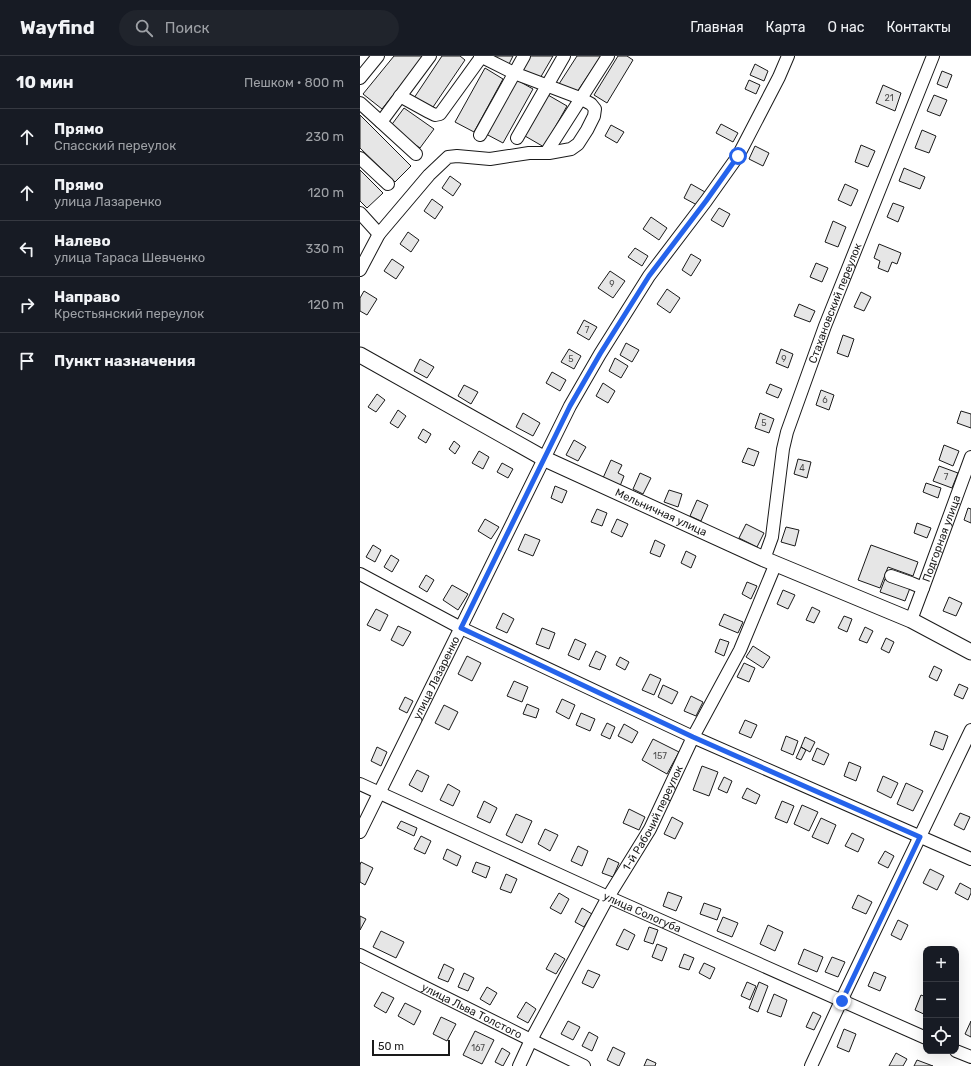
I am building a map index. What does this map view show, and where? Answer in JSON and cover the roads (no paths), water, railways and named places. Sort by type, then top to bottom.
[{"type":"main road","name":"Мельничная улица","points":[[360,355],[545,459],[770,561],[911,620],[971,652]]},
{"type":"street","points":[[360,78],[378,56]]},
{"type":"street","points":[[381,122],[430,56]]},
{"type":"street","points":[[360,270],[379,234],[430,175],[448,158],[457,156],[490,159],[546,153],[571,148],[578,144],[587,130],[594,116],[595,109],[591,104],[580,98],[514,73],[481,56],[440,114],[435,115],[400,96]]},
{"type":"street","points":[[480,135],[524,56]]},
{"type":"street","points":[[517,138],[564,56]]},
{"type":"street","points":[[546,153],[608,56]]},
{"type":"street","name":"улица Лазаренко","points":[[360,832],[570,406],[600,354],[649,276],[738,156],[779,77],[788,56]]},
{"type":"street","name":"Стахановский переулок","points":[[770,561],[782,455],[787,432],[825,326],[933,56]]},
{"type":"street","points":[[360,103],[416,154]]},
{"type":"street","points":[[360,158],[388,184]]},
{"type":"street","points":[[360,213],[379,234]]},
{"type":"street","name":"Подгорная улица","points":[[911,620],[971,457]]},
{"type":"street","name":"1-й Рабочий переулок","points":[[519,1066],[530,1040],[608,897],[650,829],[693,737],[740,650],[770,561]]},
{"type":"street","points":[[360,574],[461,628],[693,737],[971,859]]},
{"type":"street","points":[[891,576],[923,588]]},
{"type":"street","points":[[811,1066],[971,730]]},
{"type":"street","name":"улица Сологуба","points":[[360,784],[608,897],[923,1037]]},
{"type":"street","name":"улица Льва Толстого","points":[[360,955],[584,1066]]},
{"type":"street","points":[[959,1052],[971,1058]]}]
